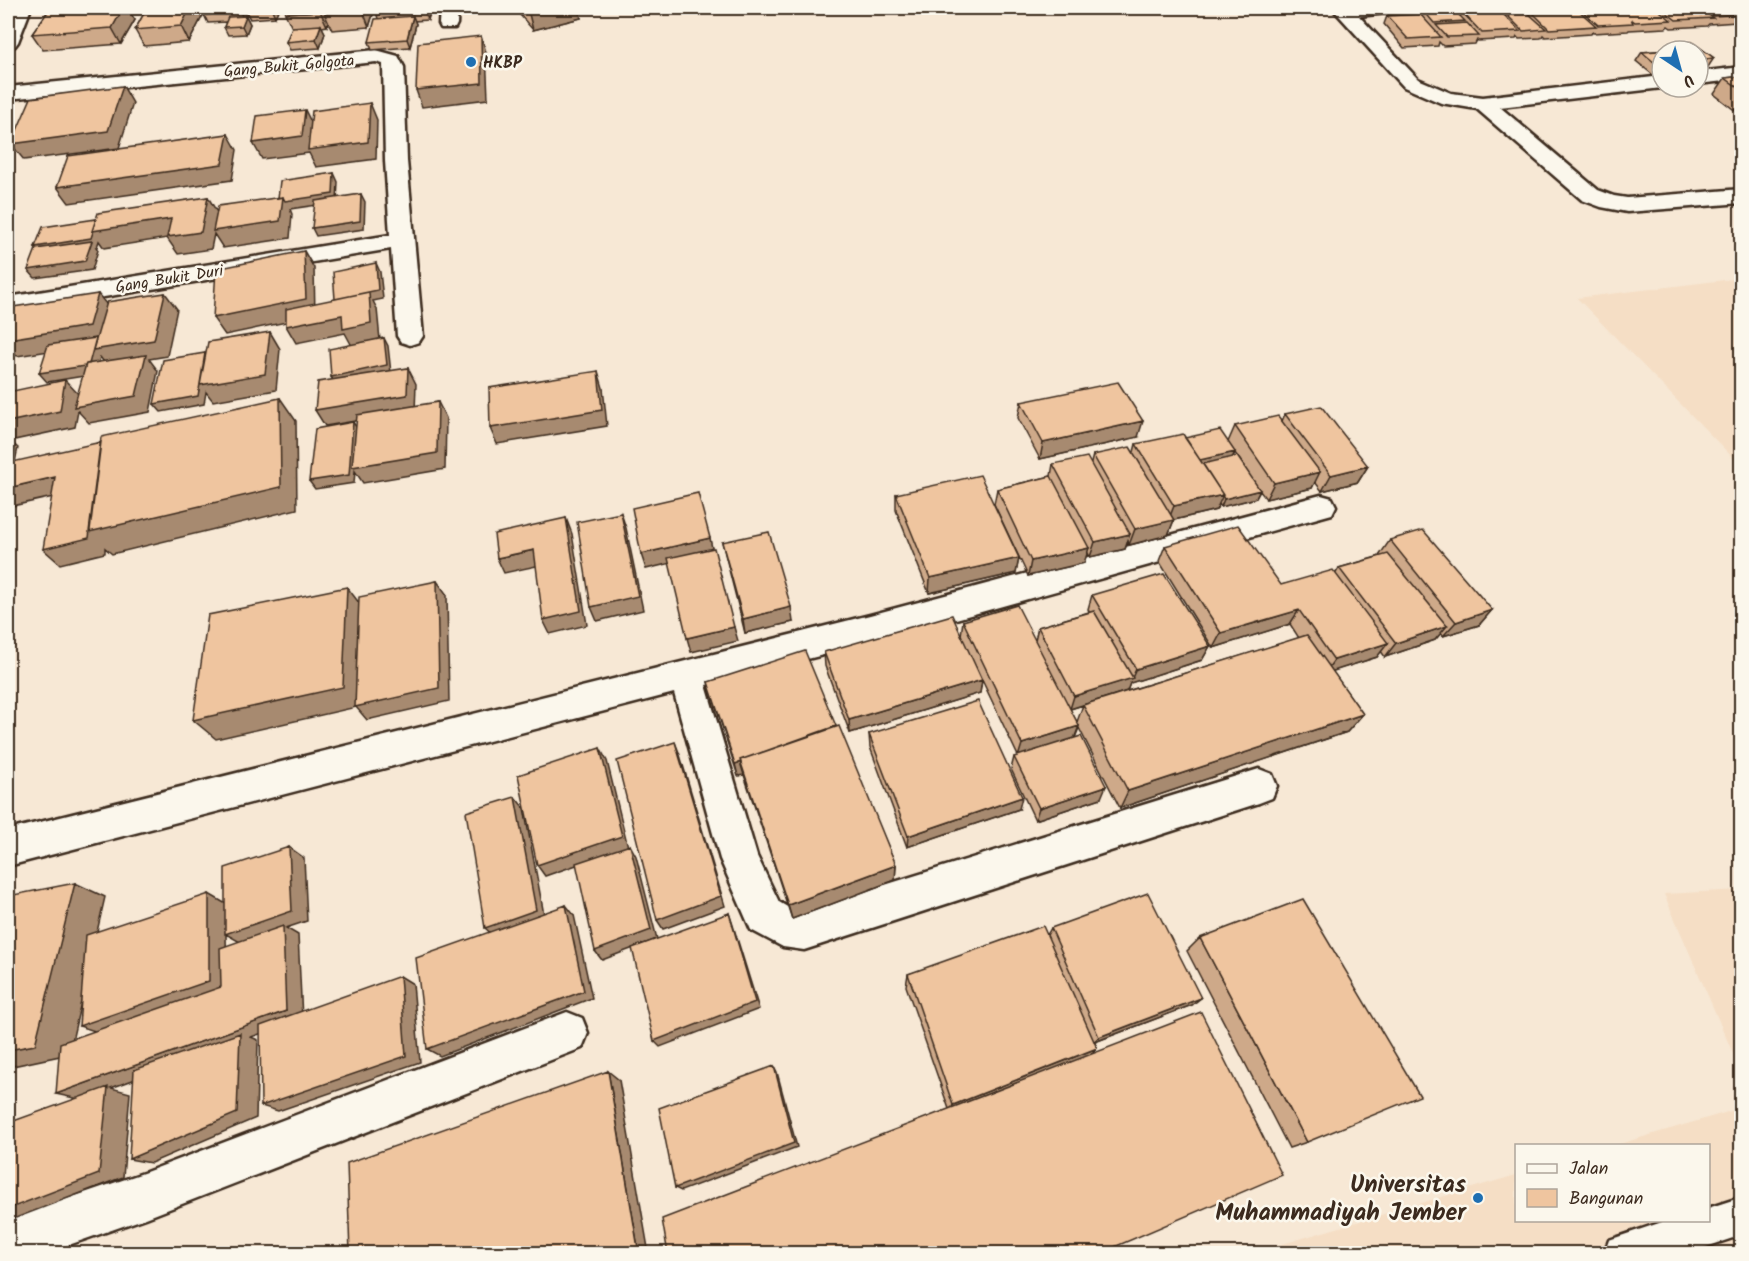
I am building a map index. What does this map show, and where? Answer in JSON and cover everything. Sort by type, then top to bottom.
[{"type":"street","points":[[8,42],[22,8]]},
{"type":"street","points":[[1342,9],[1389,8]]},
{"type":"street","points":[[1342,9],[1411,83],[1448,99],[1483,103],[1650,83]]},
{"type":"street","name":"Gang Bukit Golgota","points":[[8,93],[304,63],[386,57],[391,60],[394,67],[396,161],[402,240]]},
{"type":"street","points":[[1710,77],[1742,73]]},
{"type":"street","points":[[1483,103],[1590,195],[1599,199],[1627,204],[1742,196]]},
{"type":"street","points":[[402,240],[410,336]]},
{"type":"street","name":"Gang Bukit Duri","points":[[8,305],[402,240]]},
{"type":"street","points":[[8,848],[870,629],[1321,506]]},
{"type":"street","points":[[686,675],[739,860],[765,916],[783,927],[804,930],[1259,786]]},
{"type":"street","points":[[8,1242],[179,1182],[567,1033]]},
{"type":"lane","points":[[1623,1254],[1742,1216]]},
{"type":"shaded area","points":[[1742,278],[1741,466],[1577,298]]},
{"type":"shaded area","points":[[1742,890],[1741,1072],[1664,894]]},
{"type":"shaded area","name":"Universitas Muhammadiyah Jember","points":[[1741,1108],[1741,1253],[1249,1254],[1515,1175],[1515,1222],[1710,1222],[1710,1144],[1619,1144]]},
{"type":"building","points":[[50,8],[79,8],[49,10]]},
{"type":"building","points":[[123,8],[112,28],[32,34],[49,10]]},
{"type":"building","points":[[147,8],[190,8],[181,26],[135,30]]},
{"type":"building","points":[[207,8],[242,8],[240,12],[204,15]]},
{"type":"building","points":[[247,8],[272,8],[272,9],[246,11]]},
{"type":"building","points":[[287,8],[321,8],[320,11],[285,13]]},
{"type":"building","points":[[327,8],[364,8],[363,11],[325,14]]},
{"type":"building","points":[[379,8],[426,8],[425,12],[377,15]]},
{"type":"building","points":[[523,8],[556,8],[529,14]]},
{"type":"building","points":[[1452,8],[1465,21],[1434,23],[1423,10]]},
{"type":"building","points":[[1579,8],[1656,8],[1671,20],[1635,22],[1631,19],[1633,23],[1598,25]]},
{"type":"building","points":[[1661,8],[1699,8],[1713,18],[1676,20]]},
{"type":"building","points":[[1703,8],[1735,8],[1742,14],[1713,16]]},
{"type":"building","points":[[1498,9],[1520,31],[1482,33],[1462,12]]},
{"type":"building","points":[[1577,9],[1596,26],[1549,29],[1532,12]]},
{"type":"building","points":[[1528,13],[1546,29],[1523,31],[1506,14]]},
{"type":"building","points":[[1420,14],[1441,37],[1408,39],[1387,16]]},
{"type":"building","points":[[246,16],[242,26],[224,27],[228,17]]},
{"type":"building","points":[[413,16],[407,39],[369,42],[375,19]]},
{"type":"building","points":[[1467,23],[1479,36],[1447,37],[1436,25]]},
{"type":"building","points":[[321,25],[316,39],[286,42],[292,27]]},
{"type":"building","points":[[481,36],[482,83],[416,90],[418,43]]},
{"type":"building","points":[[1650,51],[1650,59],[1642,52]]},
{"type":"building","points":[[1742,76],[1742,90],[1725,78]]},
{"type":"building","points":[[123,86],[108,131],[11,144],[31,98]]},
{"type":"building","points":[[370,103],[368,142],[308,150],[312,111]]},
{"type":"building","points":[[305,110],[302,136],[253,143],[257,116]]},
{"type":"building","points":[[228,134],[222,164],[57,187],[68,156]]},
{"type":"building","points":[[334,173],[333,194],[285,201],[283,197],[278,198],[280,181]]},
{"type":"building","points":[[361,194],[360,221],[312,228],[315,201]]},
{"type":"building","points":[[208,197],[201,232],[167,237],[171,219],[92,231],[98,213]]},
{"type":"building","points":[[283,197],[280,221],[213,231],[218,206]]},
{"type":"building","points":[[96,219],[91,238],[35,247],[43,227]]},
{"type":"building","points":[[92,241],[85,261],[28,270],[36,249]]},
{"type":"building","points":[[304,251],[306,299],[213,318],[216,269]]},
{"type":"building","points":[[376,263],[378,290],[335,299],[333,272]]},
{"type":"building","points":[[369,292],[371,323],[343,329],[342,315],[286,326],[286,309]]},
{"type":"building","points":[[165,293],[154,340],[93,350],[107,302]]},
{"type":"building","points":[[98,294],[89,326],[8,339],[8,322],[13,307]]},
{"type":"building","points":[[270,332],[265,374],[200,385],[208,342]]},
{"type":"building","points":[[96,338],[89,364],[39,373],[48,345]]},
{"type":"building","points":[[384,338],[387,365],[331,377],[329,349]]},
{"type":"building","points":[[205,353],[198,396],[154,404],[163,360]]},
{"type":"building","points":[[146,355],[136,396],[74,407],[86,364]]},
{"type":"building","points":[[408,368],[407,395],[315,410],[318,382]]},
{"type":"building","points":[[598,371],[602,410],[490,428],[489,388]]},
{"type":"building","points":[[65,380],[60,411],[8,422],[8,392]]},
{"type":"building","points":[[1118,382],[1143,421],[1043,443],[1021,402]]},
{"type":"building","points":[[280,398],[281,487],[89,532],[101,437]]},
{"type":"building","points":[[438,402],[437,453],[352,467],[357,415]]},
{"type":"building","points":[[1321,406],[1368,466],[1331,475],[1285,414]]},
{"type":"building","points":[[1278,416],[1320,472],[1274,483],[1235,426]]},
{"type":"building","points":[[353,422],[349,475],[309,481],[315,429]]},
{"type":"building","points":[[1220,430],[1235,452],[1200,460],[1185,438]]},
{"type":"building","points":[[1183,434],[1223,495],[1174,506],[1136,444]]},
{"type":"building","points":[[101,442],[89,538],[43,549],[55,477],[8,488],[8,463]]},
{"type":"building","points":[[1130,447],[1174,520],[1135,529],[1093,455]]},
{"type":"building","points":[[1237,456],[1260,490],[1224,499],[1203,464]]},
{"type":"building","points":[[1087,457],[1130,534],[1095,542],[1053,464]]},
{"type":"building","points":[[980,475],[1019,558],[930,578],[896,494]]},
{"type":"building","points":[[1051,476],[1089,548],[1031,561],[997,489]]},
{"type":"building","points":[[698,493],[710,538],[641,554],[632,508]]},
{"type":"building","points":[[621,513],[638,596],[591,607],[577,522]]},
{"type":"building","points":[[566,518],[581,611],[543,620],[534,550],[497,558],[494,534]]},
{"type":"building","points":[[1238,525],[1281,585],[1333,570],[1388,643],[1334,660],[1299,610],[1221,633],[1165,546]]},
{"type":"building","points":[[1423,530],[1492,610],[1456,622],[1390,540]]},
{"type":"building","points":[[769,532],[791,607],[743,619],[722,542]]},
{"type":"building","points":[[714,548],[734,627],[687,638],[668,558]]},
{"type":"building","points":[[1388,554],[1447,626],[1396,643],[1339,568]]},
{"type":"building","points":[[1164,574],[1210,646],[1136,669],[1092,595]]},
{"type":"building","points":[[437,581],[439,688],[355,707],[359,597]]},
{"type":"building","points":[[347,587],[343,687],[193,720],[208,615]]},
{"type":"building","points":[[1017,605],[1079,726],[1022,744],[963,621]]},
{"type":"building","points":[[1094,611],[1133,678],[1074,696],[1038,627]]},
{"type":"building","points":[[952,615],[982,680],[849,720],[824,652]]},
{"type":"building","points":[[1307,635],[1363,714],[1128,791],[1083,705]]},
{"type":"building","points":[[805,651],[836,726],[740,760],[741,762],[735,764],[708,682]]},
{"type":"building","points":[[978,701],[1022,797],[908,836],[869,734]]},
{"type":"building","points":[[839,726],[896,865],[788,905],[740,760]]},
{"type":"building","points":[[1081,736],[1106,786],[1039,808],[1014,757]]},
{"type":"building","points":[[675,742],[721,896],[657,920],[617,761]]},
{"type":"building","points":[[600,748],[622,836],[537,865],[518,775]]},
{"type":"building","points":[[515,797],[536,910],[485,928],[466,812]]},
{"type":"building","points":[[630,845],[651,930],[595,951],[576,863]]},
{"type":"building","points":[[289,847],[292,911],[225,934],[225,868]]},
{"type":"building","points":[[75,883],[35,1045],[8,1050],[8,896]]},
{"type":"building","points":[[1148,893],[1201,998],[1099,1037],[1051,928]]},
{"type":"building","points":[[209,894],[209,981],[79,1026],[86,935]]},
{"type":"building","points":[[1303,899],[1420,1096],[1307,1142],[1200,938]]},
{"type":"building","points":[[566,905],[584,991],[427,1049],[416,958]]},
{"type":"building","points":[[729,913],[755,1002],[654,1041],[632,948]]},
{"type":"building","points":[[283,926],[286,1011],[56,1094],[60,1043],[221,987],[220,948]]},
{"type":"building","points":[[1043,926],[1097,1048],[953,1105],[908,974]]},
{"type":"building","points":[[400,976],[406,1056],[261,1106],[260,1026]]},
{"type":"building","points":[[1201,1012],[1282,1175],[1098,1254],[668,1254],[662,1219]]},
{"type":"building","points":[[240,1033],[237,1113],[129,1159],[134,1070]]},
{"type":"building","points":[[774,1066],[794,1143],[675,1188],[659,1108]]},
{"type":"building","points":[[608,1071],[639,1254],[350,1254],[347,1163]]},
{"type":"building","points":[[108,1087],[99,1174],[8,1209],[8,1123]]},
{"type":"place","name":"HKBP","points":[[471,62]]},
{"type":"place","name":"Universitas Muhammadiyah Jember","points":[[1478,1198]]}]
